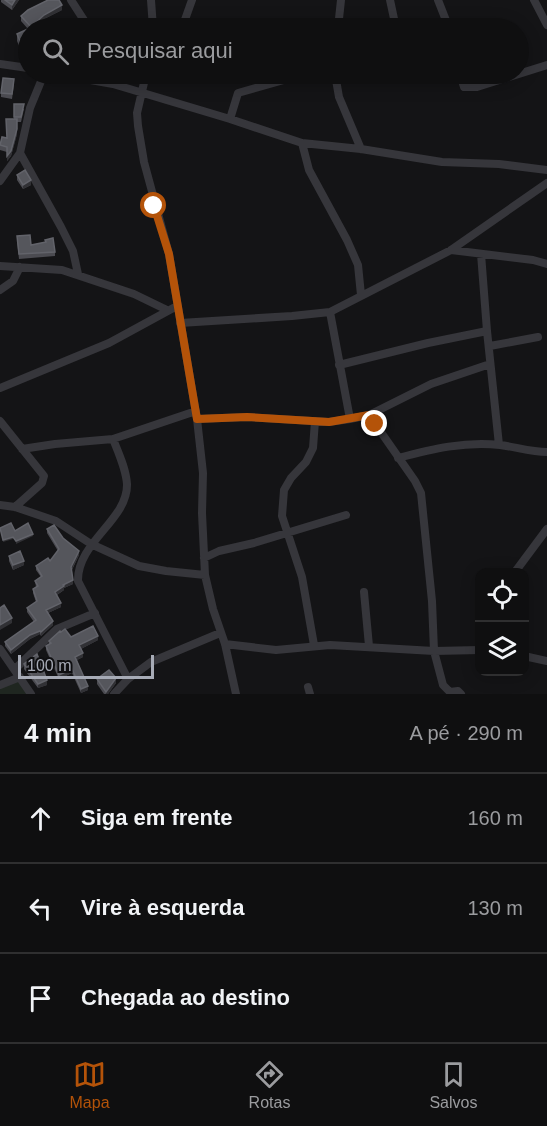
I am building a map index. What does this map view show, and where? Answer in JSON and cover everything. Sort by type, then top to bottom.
[{"type":"street","points":[[71,0],[83,18]]},
{"type":"street","points":[[151,0],[152,18]]},
{"type":"street","points":[[186,18],[192,0]]},
{"type":"street","points":[[339,18],[341,0]]},
{"type":"street","points":[[390,0],[394,18]]},
{"type":"street","points":[[438,0],[445,18]]},
{"type":"street","points":[[534,0],[547,25]]},
{"type":"street","points":[[0,64],[18,67]]},
{"type":"street","points":[[529,70],[547,64]]},
{"type":"street","points":[[0,181],[21,153],[30,108],[40,84]]},
{"type":"street","points":[[113,84],[302,143],[361,149],[442,162],[499,164],[547,170]]},
{"type":"street","points":[[143,84],[137,113],[141,144],[154,206],[169,254],[197,415],[203,473],[205,575],[225,644],[236,694]]},
{"type":"street","points":[[230,119],[238,93],[270,84]]},
{"type":"street","points":[[337,84],[339,97],[361,149]]},
{"type":"street","points":[[463,84],[464,87],[477,87],[486,84]]},
{"type":"street","points":[[302,143],[309,170],[358,265],[361,295]]},
{"type":"street","points":[[21,153],[73,251],[78,274]]},
{"type":"street","points":[[180,323],[330,312],[451,250],[547,183]]},
{"type":"street","points":[[451,250],[533,260],[547,264]]},
{"type":"street","points":[[481,254],[499,445]]},
{"type":"street","points":[[0,266],[62,270],[78,274],[134,294],[167,310]]},
{"type":"street","points":[[0,290],[13,281],[20,267]]},
{"type":"street","points":[[0,388],[109,343],[177,306]]},
{"type":"street","points":[[330,312],[350,419]]},
{"type":"street","points":[[339,365],[487,331]]},
{"type":"street","points":[[490,346],[538,337]]},
{"type":"street","points":[[22,449],[113,439],[197,415],[315,421],[350,419],[369,415],[431,384],[490,364]]},
{"type":"street","points":[[369,415],[421,493],[432,601],[434,651],[444,687],[450,692],[458,691],[461,694]]},
{"type":"street","points":[[0,421],[44,476],[42,483],[15,507]]},
{"type":"street","points":[[314,645],[302,577],[282,516],[284,490],[291,478],[306,462],[313,448],[315,421]]},
{"type":"street","points":[[113,439],[124,468],[127,483],[126,496],[105,529],[91,544],[78,572],[78,582],[128,679]]},
{"type":"street","points":[[398,458],[442,447],[468,444],[499,445],[547,452]]},
{"type":"street","points":[[0,505],[15,507],[56,521],[91,544],[139,566],[205,575]]},
{"type":"street","points":[[204,558],[219,550],[254,543],[346,515]]},
{"type":"street","points":[[519,568],[547,529]]},
{"type":"street","points":[[364,592],[369,646]]},
{"type":"street","points":[[0,685],[18,673],[57,629],[95,613]]},
{"type":"street","points":[[114,694],[128,679],[151,662],[220,633]]},
{"type":"street","points":[[225,644],[276,650],[314,645],[434,651],[475,650]]},
{"type":"street","points":[[0,649],[31,694]]},
{"type":"street","points":[[529,657],[547,661]]},
{"type":"shaded area","points":[[16,681],[21,682],[28,694],[0,694],[0,687]]},
{"type":"building","points":[[5,0],[15,0],[12,5]]},
{"type":"building","points":[[48,0],[59,0],[62,5],[41,18],[23,18],[21,16]]},
{"type":"building","points":[[3,78],[14,79],[12,94],[1,93]]},
{"type":"building","points":[[14,104],[24,104],[21,117],[14,117]]},
{"type":"building","points":[[6,119],[17,119],[17,129],[11,151],[7,156],[7,147],[0,145],[2,137],[7,138]]},
{"type":"building","points":[[25,170],[31,180],[23,185],[17,175]]},
{"type":"building","points":[[30,235],[31,245],[53,238],[55,252],[19,254],[17,236]]},
{"type":"building","points":[[11,523],[15,531],[28,523],[33,534],[16,541],[13,537],[3,540],[0,528]]},
{"type":"building","points":[[54,525],[63,538],[79,551],[71,567],[73,580],[55,592],[61,603],[46,610],[53,621],[41,632],[30,635],[11,650],[5,642],[36,620],[27,608],[37,601],[33,589],[38,586],[35,581],[42,576],[36,566],[48,558],[50,561],[59,549],[47,529]]},
{"type":"building","points":[[20,551],[24,561],[13,565],[9,556]]},
{"type":"building","points":[[4,605],[12,618],[0,625],[0,608]]},
{"type":"building","points":[[93,626],[98,636],[79,645],[83,653],[75,657],[88,686],[81,689],[72,669],[59,675],[46,646],[60,631],[65,629],[71,637]]},
{"type":"building","points":[[37,654],[47,680],[38,684],[24,664]]},
{"type":"building","points":[[109,670],[116,678],[106,692],[97,679]]},
{"type":"route","points":[[154,206],[169,254],[197,419],[247,417],[329,422],[369,415],[375,424]]}]
